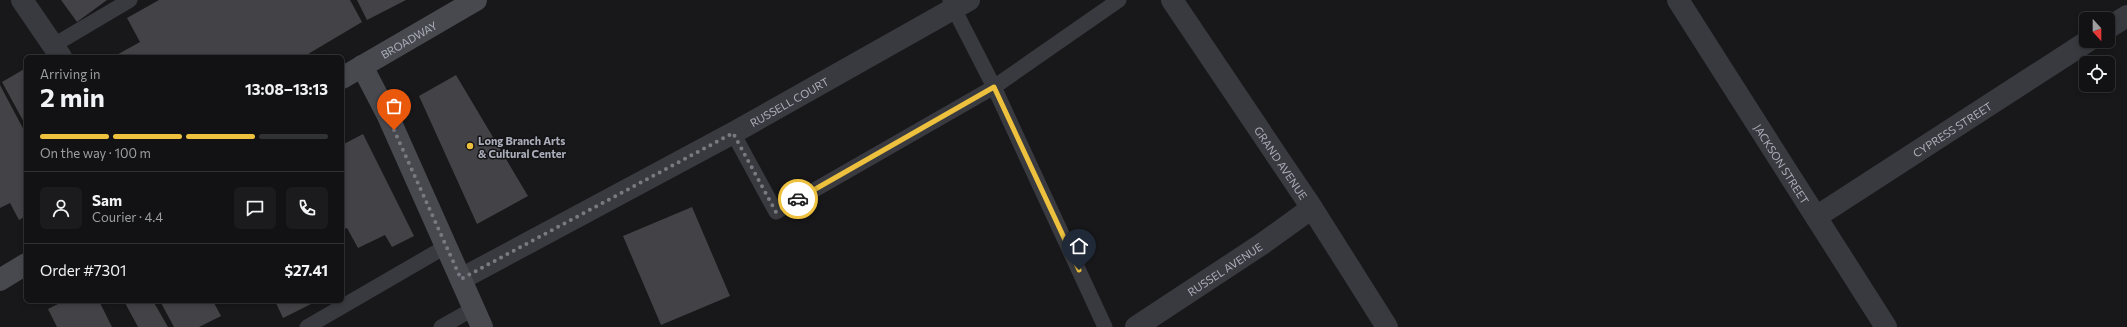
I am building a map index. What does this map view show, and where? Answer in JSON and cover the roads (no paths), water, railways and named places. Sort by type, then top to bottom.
[{"type":"street","points":[[22,0],[58,51]]},
{"type":"street","name":"BROADWAY","points":[[344,77],[476,0]]},
{"type":"street","name":"GRAND AVENUE","points":[[1172,0],[1312,208],[1387,327]]},
{"type":"street","name":"JACKSON STREET","points":[[1678,0],[1886,327]]},
{"type":"street","name":"RUSSELL COURT","points":[[461,279],[733,133],[958,3]]},
{"type":"street","points":[[2115,24],[2127,16]]},
{"type":"street","name":"CYPRESS STREET","points":[[1816,217],[2079,47]]},
{"type":"street","points":[[362,66],[388,116],[477,318]]},
{"type":"street","name":"RUSSEL AVENUE","points":[[1136,327],[1262,244],[1312,208]]},
{"type":"street","points":[[0,280],[24,265]]},
{"type":"lane","points":[[58,51],[130,0]]},
{"type":"lane","points":[[733,133],[776,212],[994,87],[1119,0]]},
{"type":"lane","points":[[958,3],[994,87],[1105,327]]},
{"type":"lane","points":[[307,327],[445,247]]},
{"type":"lane","points":[[441,327],[477,318]]},
{"type":"place","name":"Long Branch Arts & Cultural Center","points":[[470,146]]}]
